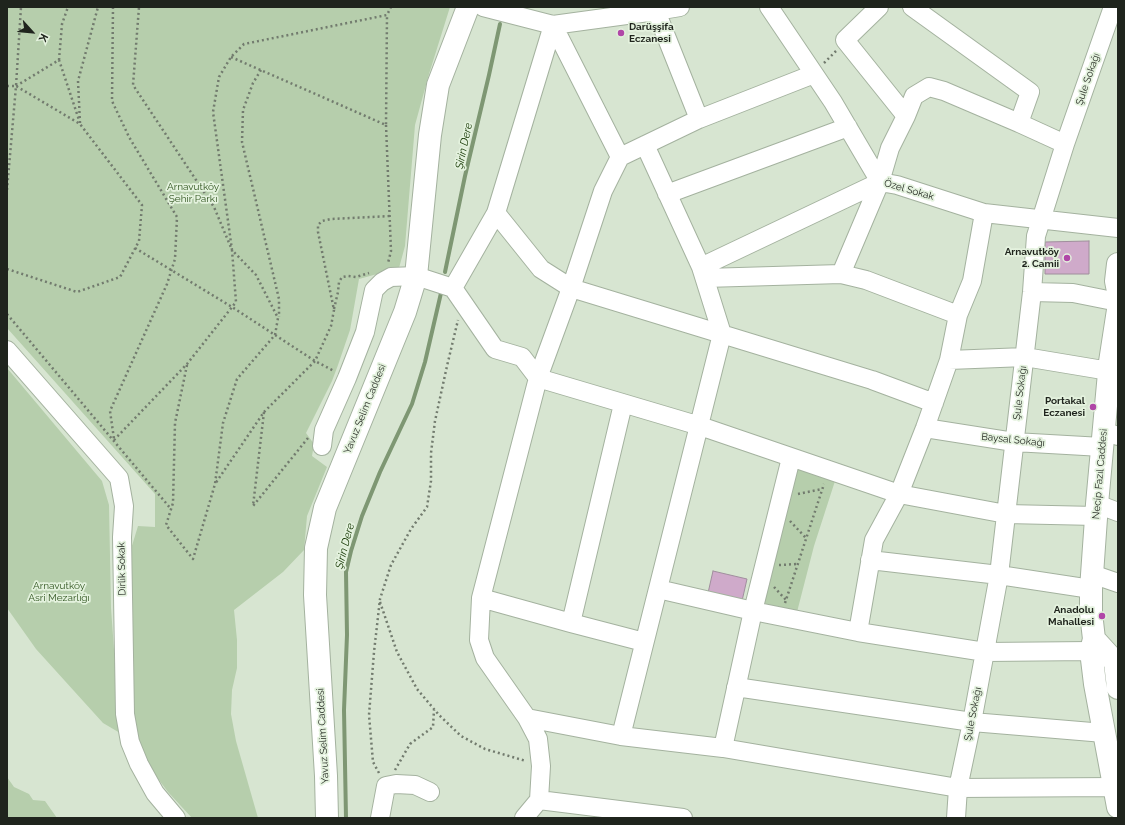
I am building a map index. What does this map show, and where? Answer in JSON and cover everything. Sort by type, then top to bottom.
[{"type":"main road","name":"Yavuz Selim Caddesi","points":[[327,818],[326,776],[315,595],[316,548],[326,508],[405,312],[416,276],[430,135],[438,85],[468,7]]},
{"type":"main road","points":[[1118,264],[1116,281],[1118,291]]},
{"type":"main road","name":"Necip Fazıl Caddesi","points":[[1117,794],[1095,684],[1091,613],[1097,510],[1108,438],[1112,366],[1118,310]]},
{"type":"main road","points":[[1093,645],[1116,663],[1118,688]]},
{"type":"street","points":[[484,7],[553,25],[680,7]]},
{"type":"street","name":"Özel Sokak","points":[[770,7],[848,127],[880,182],[897,185],[984,213],[1118,228]]},
{"type":"street","points":[[879,7],[845,40],[906,116]]},
{"type":"street","points":[[912,7],[1030,92],[1018,123]]},
{"type":"street","name":"Şule Sokağı","points":[[956,818],[958,788],[972,722],[998,575],[1032,292],[1036,236],[1113,7]]},
{"type":"street","points":[[656,11],[699,119]]},
{"type":"street","points":[[453,288],[496,213],[553,25]]},
{"type":"street","points":[[553,25],[620,157]]},
{"type":"street","points":[[524,818],[539,800],[541,766],[538,739],[527,718],[485,658],[479,640],[481,598],[538,378],[572,288],[603,191],[620,157],[699,119],[814,74]]},
{"type":"street","points":[[841,274],[880,182],[890,148],[914,96],[929,87],[944,91],[1066,144]]},
{"type":"street","points":[[667,194],[848,127]]},
{"type":"street","points":[[621,736],[722,334],[703,272],[645,145]]},
{"type":"street","points":[[703,272],[880,182]]},
{"type":"street","points":[[496,213],[541,269],[572,288],[872,380],[934,403]]},
{"type":"street","points":[[858,632],[874,540],[899,494],[925,428],[949,360],[958,315],[972,281],[984,213]]},
{"type":"street","points":[[703,272],[841,274],[866,280],[958,315]]},
{"type":"street","points":[[323,438],[364,332],[374,290],[382,282],[391,277],[416,276],[453,288],[495,349],[522,357],[538,378],[700,426],[899,494],[1006,514],[1097,510],[1118,512]]},
{"type":"street","points":[[1032,292],[1073,292],[1118,302]]},
{"type":"street","name":"Dirlik Sokak","points":[[7,350],[120,478],[124,506],[122,537],[125,714],[130,742],[139,764],[155,793],[176,818]]},
{"type":"street","points":[[949,360],[1024,357],[1112,366]]},
{"type":"street","points":[[571,623],[623,404]]},
{"type":"street","name":"Baysal Sokağı","points":[[925,428],[1014,442],[1108,438]]},
{"type":"street","points":[[723,748],[753,611],[790,458]]},
{"type":"street","points":[[870,560],[998,575],[1118,583]]},
{"type":"street","points":[[658,589],[753,611],[783,608],[858,632],[985,652],[1093,645]]},
{"type":"street","points":[[481,598],[644,642]]},
{"type":"street","points":[[736,687],[972,722],[1104,732]]},
{"type":"street","points":[[527,718],[621,736],[723,748],[958,788],[1117,794]]},
{"type":"street","points":[[380,818],[386,786],[396,784],[416,785],[430,792]]},
{"type":"street","points":[[539,800],[683,818]]},
{"type":"path","points":[[7,190],[21,7]]},
{"type":"path","points":[[7,269],[77,292],[120,277],[139,241],[142,205],[80,124],[59,60],[62,24],[68,7]]},
{"type":"path","points":[[80,124],[78,81],[98,7]]},
{"type":"path","points":[[113,7],[112,101],[129,137],[177,217],[175,259],[167,284],[110,411],[114,440]]},
{"type":"path","points":[[139,7],[133,85],[214,207],[232,250],[256,275],[278,318]]},
{"type":"path","points":[[383,267],[388,263],[391,251],[386,125],[387,15],[391,7]]},
{"type":"path","points":[[114,440],[187,364],[236,302],[232,250],[213,112],[219,77],[231,56],[244,44],[387,15]]},
{"type":"path","points":[[814,74],[845,40]]},
{"type":"path","points":[[231,56],[386,125]]},
{"type":"path","points":[[16,86],[59,60]]},
{"type":"path","points":[[187,364],[175,423],[173,503],[166,525],[193,559],[215,484],[224,423],[237,379],[274,335],[278,318],[279,299],[242,142],[243,110],[253,83],[261,70]]},
{"type":"path","points":[[7,86],[16,86],[80,124]]},
{"type":"path","points":[[334,310],[318,232],[318,225],[322,221],[331,219],[390,216]]},
{"type":"path","points":[[135,248],[232,307],[315,361],[333,370]]},
{"type":"path","points":[[215,484],[264,412],[315,361],[330,326],[339,282],[342,278],[348,276],[356,277],[371,273]]},
{"type":"path","points":[[434,710],[433,727],[410,744],[386,786],[372,762],[369,715],[380,600],[391,565],[411,529],[427,507],[431,481],[431,453],[435,421],[462,303]]},
{"type":"path","points":[[7,314],[171,509]]},
{"type":"path","points":[[264,412],[253,506],[307,439],[323,438]]},
{"type":"path","points":[[783,608],[828,470]]},
{"type":"path","points":[[795,495],[822,489]]},
{"type":"path","points":[[787,528],[789,520],[806,538]]},
{"type":"path","points":[[777,572],[779,565],[798,564]]},
{"type":"path","points":[[776,580],[774,588],[783,608]]},
{"type":"path","points":[[380,600],[397,652],[417,689],[434,710],[461,736],[485,749],[541,766]]},
{"type":"green space","name":"Arnavutköy Şehir Parkı","points":[[7,7],[450,7],[415,125],[405,246],[399,268],[359,279],[350,330],[338,365],[332,381],[306,433],[314,444],[312,456],[327,467],[307,516],[304,550],[283,572],[234,610],[237,640],[237,668],[232,690],[231,714],[236,741],[258,818],[192,818],[168,792],[147,764],[137,740],[133,713],[131,549],[138,526],[155,527],[155,494],[7,328]]},
{"type":"green space","name":"Arnavutköy Asri Mezarlığı","points":[[7,368],[102,481],[109,505],[111,608],[120,733],[103,723],[36,649],[7,608]]},
{"type":"green space","points":[[794,467],[835,481],[814,546],[797,612],[768,608],[763,600]]},
{"type":"green space","points":[[7,777],[14,787],[29,794],[33,800],[45,801],[57,818],[7,818]]},
{"type":"building","name":"Arnavutköy 2. Camii","points":[[1089,241],[1089,274],[1045,274],[1045,242]]},
{"type":"building","points":[[713,571],[747,579],[742,601],[708,593]]},
{"type":"waterway","name":"Şirin Dere","points":[[445,272],[465,176],[500,24]]},
{"type":"waterway","name":"Şirin Dere","points":[[346,818],[344,710],[347,635],[346,572],[362,516],[380,472],[412,404],[425,362],[441,293]]},
{"type":"place","name":"Darüşşifa Eczanesi","points":[[621,33]]},
{"type":"place","name":"Arnavutköy 2. Camii","points":[[1067,258]]},
{"type":"place","name":"Portakal Eczanesi","points":[[1093,407]]},
{"type":"place","name":"Anadolu Mahallesi","points":[[1102,616]]}]
